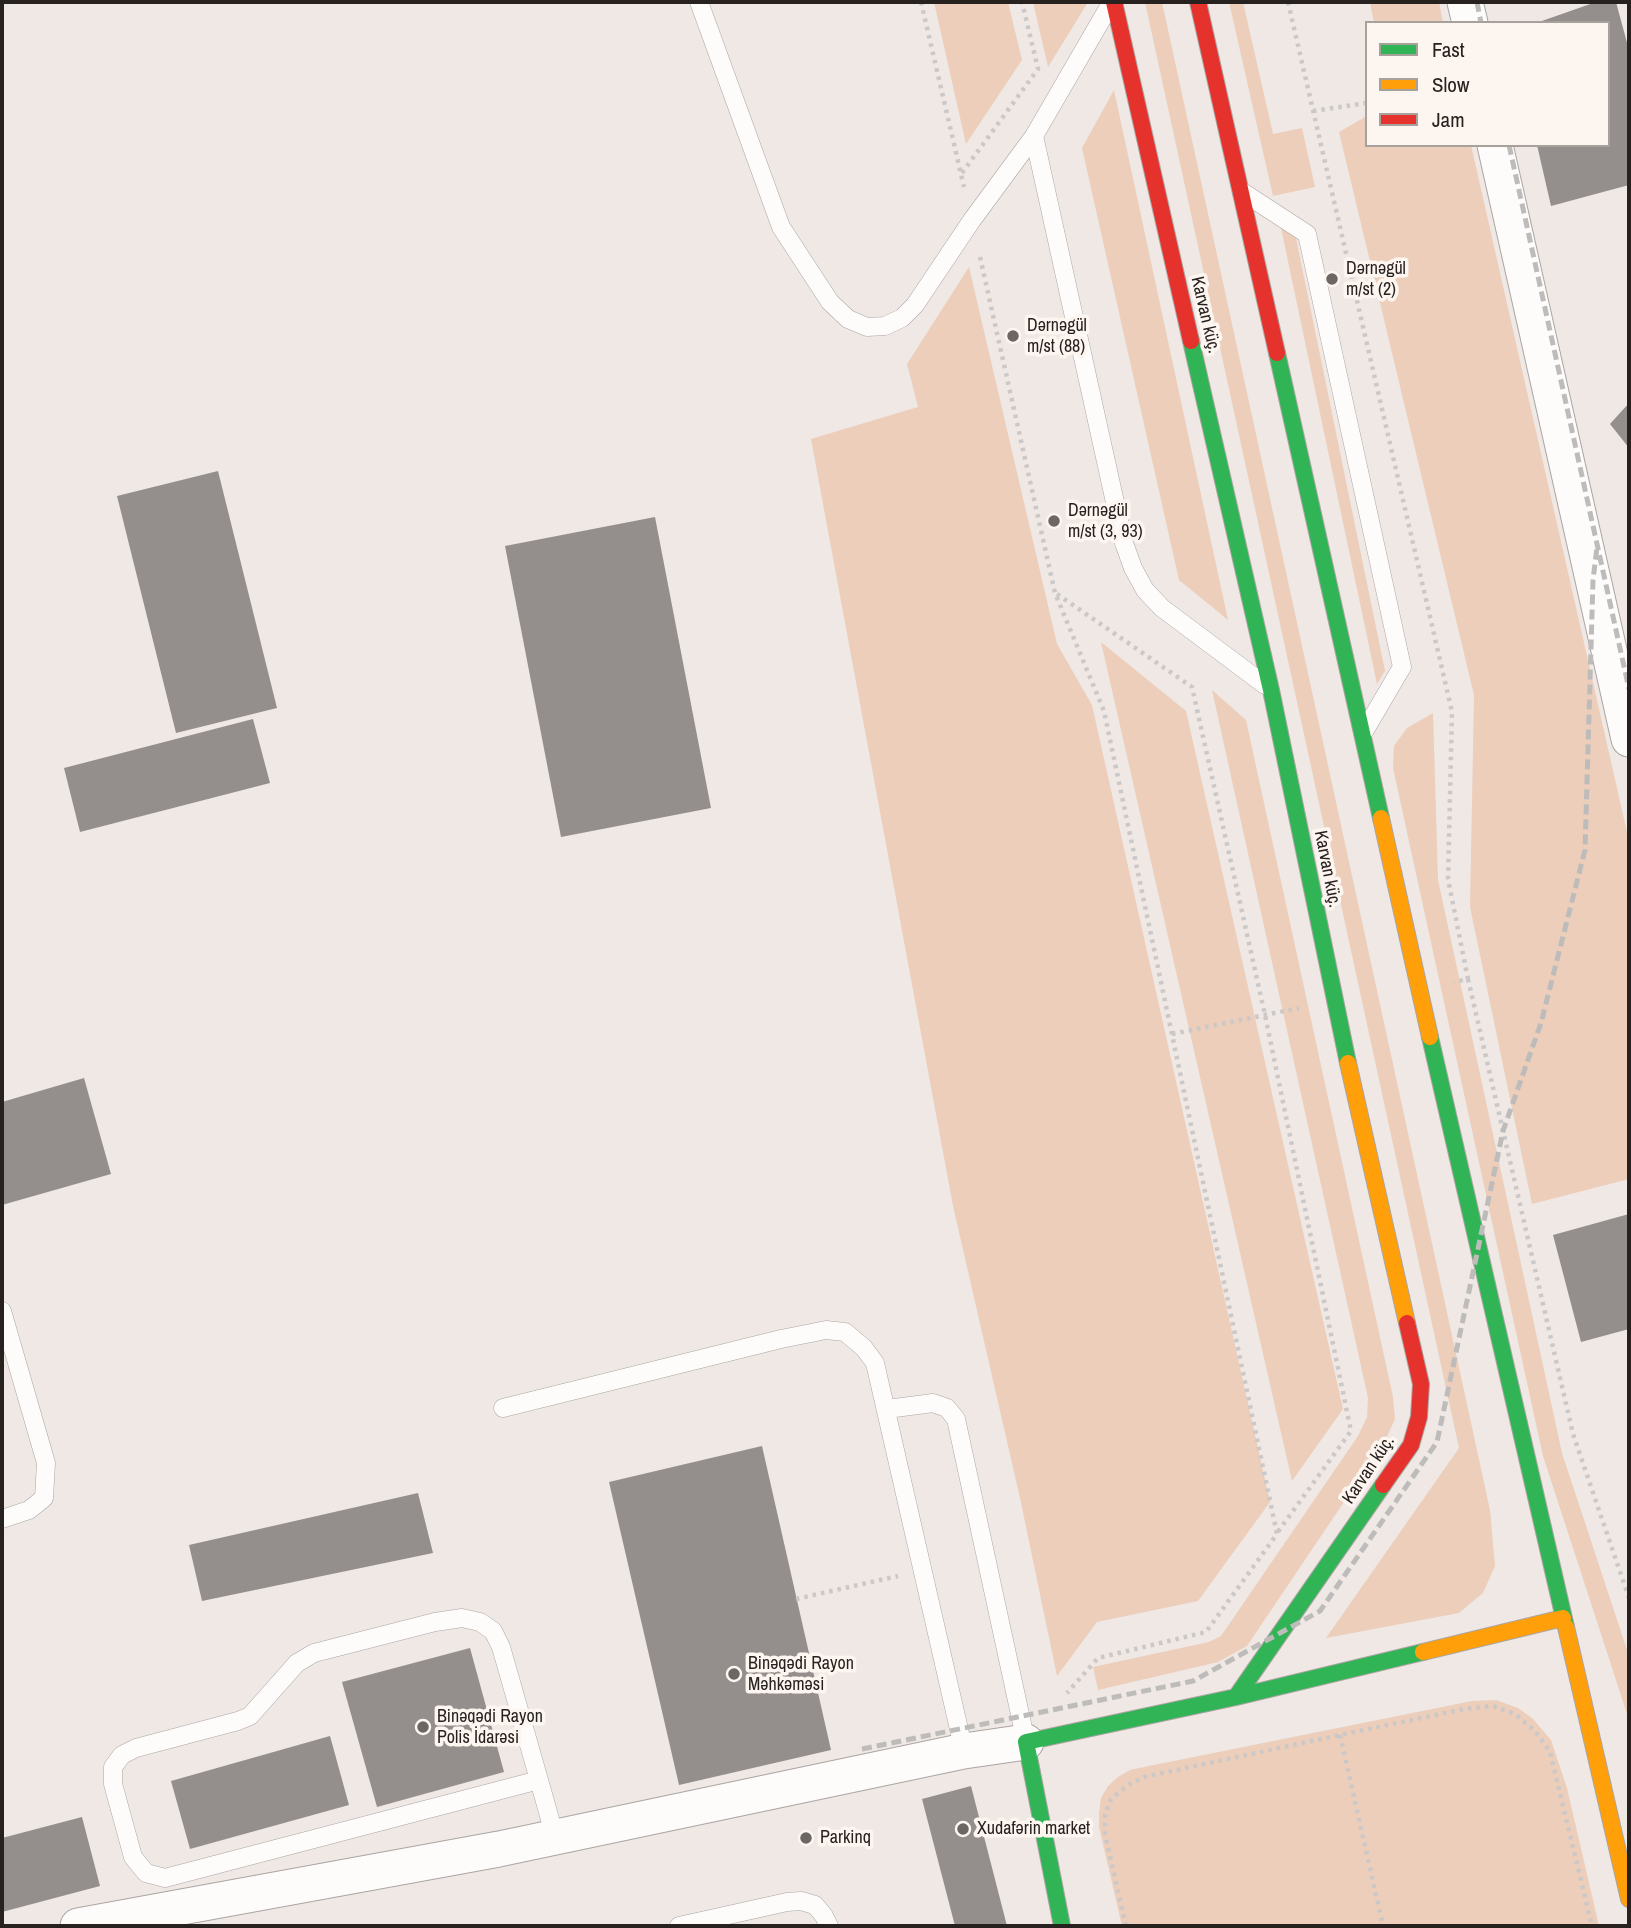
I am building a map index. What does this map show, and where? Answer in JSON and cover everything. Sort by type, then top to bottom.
[{"type":"street","name":"Karvan küç.","points":[[1113,2],[1271,690],[1334,1002],[1421,1384],[1419,1418],[1411,1445],[1236,1697]]},
{"type":"street","points":[[1198,2],[1563,1618],[1621,1821],[1629,1899]]},
{"type":"street","points":[[1465,2],[1470,21]]},
{"type":"street","points":[[1495,147],[1629,739]]},
{"type":"street","points":[[78,1926],[555,1836],[964,1751],[1026,1742],[1236,1697],[1563,1618]]},
{"type":"street","points":[[1026,1742],[1062,1926]]},
{"type":"lane","points":[[699,2],[781,227],[830,302],[848,319],[867,327],[885,326],[902,318],[915,304],[1034,136],[1113,2]]},
{"type":"lane","points":[[1034,136],[1124,543],[1133,568],[1145,590],[1162,608],[1271,690]]},
{"type":"lane","points":[[1242,192],[1307,234],[1402,667],[1363,733]]},
{"type":"lane","points":[[2,1311],[46,1463],[44,1497],[29,1510],[2,1519]]},
{"type":"lane","points":[[503,1408],[767,1342],[826,1330],[845,1332],[864,1348],[875,1363],[964,1751]]},
{"type":"lane","points":[[887,1409],[933,1403],[947,1408],[956,1419],[1026,1742]]},
{"type":"lane","points":[[540,1780],[165,1878],[146,1872],[133,1857],[113,1784],[113,1767],[122,1755],[136,1748],[250,1716],[297,1663],[314,1653],[435,1622],[462,1618],[480,1622],[493,1631],[501,1647],[540,1780],[555,1836]]},
{"type":"lane","points":[[679,1926],[801,1901],[815,1905],[829,1926]]},
{"type":"path","points":[[921,2],[1055,593],[1104,711],[1277,1534]]},
{"type":"path","points":[[961,173],[1038,69],[1022,2]]},
{"type":"path","points":[[1313,111],[1365,103]]},
{"type":"path","points":[[1055,593],[1192,687],[1265,1015],[1351,1431],[1206,1632],[1098,1658],[1062,1699]]},
{"type":"path","points":[[1468,979],[1573,1434],[1629,1598]]},
{"type":"path","points":[[1172,1034],[1300,1008]]},
{"type":"path","points":[[796,1599],[923,1570]]},
{"type":"path","points":[[1126,1926],[1105,1834],[1105,1815],[1111,1799],[1128,1785],[1144,1777],[1464,1709],[1493,1706],[1515,1714],[1535,1731],[1550,1752],[1592,1926]]},
{"type":"path","points":[[1340,1735],[1383,1926]]},
{"type":"shaded area","points":[[934,2],[1008,2],[1022,60],[966,144]]},
{"type":"shaded area","points":[[1033,2],[1087,2],[1048,67]]},
{"type":"shaded area","points":[[1145,2],[1162,2],[1490,1510],[1495,1566],[1483,1593],[1459,1613],[1326,1638],[1459,1448]]},
{"type":"shaded area","points":[[1229,2],[1243,2],[1273,134],[1302,128],[1315,187],[1273,196]]},
{"type":"shaded area","points":[[1370,2],[1439,2],[1443,21],[1374,21]]},
{"type":"shaded area","points":[[1114,90],[1228,620],[1179,580],[1082,148]]},
{"type":"shaded area","points":[[1365,117],[1365,147],[1471,147],[1629,841],[1629,1179],[1532,1204],[1470,907],[1474,695],[1339,132]]},
{"type":"shaded area","points":[[1281,228],[1296,238],[1385,671],[1377,684]]},
{"type":"shaded area","points":[[969,267],[1057,644],[1092,705],[1270,1502],[1198,1601],[1097,1622],[1057,1676],[1020,1498],[953,1206],[811,439],[918,407],[907,364]]},
{"type":"shaded area","points":[[1101,642],[1186,711],[1343,1409],[1292,1481]]},
{"type":"shaded area","points":[[1212,690],[1246,720],[1393,1397],[1395,1419],[1385,1441],[1247,1646],[1218,1662],[1098,1690],[1093,1667],[1209,1642],[1221,1636],[1358,1436],[1367,1417],[1368,1398]]},
{"type":"shaded area","points":[[1433,713],[1438,880],[1562,1453],[1629,1656],[1629,1720],[1543,1456],[1393,768],[1394,746],[1407,728]]},
{"type":"shaded area","points":[[1496,1700],[1518,1708],[1533,1719],[1551,1740],[1567,1788],[1599,1926],[1122,1926],[1099,1827],[1101,1798],[1108,1786],[1118,1777],[1130,1770],[1144,1767],[1472,1701]]},
{"type":"building","points":[[1596,2],[1616,2],[1629,50],[1629,185],[1551,206],[1537,147],[1610,147],[1610,21],[1542,21]]},
{"type":"building","points":[[1629,403],[1629,448],[1610,424]]},
{"type":"building","points":[[218,471],[277,708],[176,733],[117,496]]},
{"type":"building","points":[[655,517],[711,808],[561,837],[505,546]]},
{"type":"building","points":[[253,719],[270,783],[80,832],[64,768]]},
{"type":"building","points":[[84,1078],[111,1174],[2,1205],[2,1102]]},
{"type":"building","points":[[1629,1214],[1629,1329],[1581,1342],[1553,1235]]},
{"type":"building","name":"Binəqədi Rayon Məhkəməsi","points":[[762,1446],[831,1750],[679,1785],[609,1482]]},
{"type":"building","points":[[418,1493],[433,1553],[202,1601],[189,1545]]},
{"type":"building","name":"Binəqədi Rayon Polis İdarəsi","points":[[470,1648],[504,1772],[377,1807],[342,1682]]},
{"type":"building","points":[[330,1736],[349,1805],[190,1849],[171,1781]]},
{"type":"building","points":[[971,1786],[1007,1926],[955,1926],[922,1799]]},
{"type":"building","points":[[82,1817],[100,1886],[2,1912],[2,1838]]},
{"type":"railway","points":[[1477,2],[1481,21]]},
{"type":"railway","points":[[1509,147],[1629,689]]},
{"type":"railway","points":[[862,1749],[1193,1681],[1320,1611],[1437,1442],[1503,1131],[1541,1023],[1585,850],[1593,580],[1597,547]]},
{"type":"traffic: fast","points":[[1191,341],[1271,690],[1348,1063]]},
{"type":"traffic: fast","points":[[1277,353],[1381,818]]},
{"type":"traffic: fast","points":[[1430,1037],[1566,1627]]},
{"type":"traffic: fast","points":[[1236,1697],[1383,1485]]},
{"type":"traffic: fast","points":[[1062,1926],[1026,1742],[1236,1697],[1423,1652]]},
{"type":"traffic: slow","points":[[1381,818],[1430,1037]]},
{"type":"traffic: slow","points":[[1348,1063],[1407,1323]]},
{"type":"traffic: slow","points":[[1423,1652],[1563,1618]]},
{"type":"traffic: slow","points":[[1566,1627],[1629,1899]]},
{"type":"traffic: jam","points":[[1114,2],[1191,341]]},
{"type":"traffic: jam","points":[[1198,2],[1277,353]]},
{"type":"traffic: jam","points":[[1383,1485],[1411,1445],[1419,1417],[1421,1384],[1407,1323]]},
{"type":"place","name":"Dərnəgül m/st (2)","points":[[1332,279]]},
{"type":"place","name":"Dərnəgül m/st (88)","points":[[1013,336]]},
{"type":"place","name":"Dərnəgül m/st (3, 93)","points":[[1054,521]]},
{"type":"place","name":"Binəqədi Rayon Məhkəməsi","points":[[734,1674]]},
{"type":"place","name":"Binəqədi Rayon Polis İdarəsi","points":[[423,1727]]},
{"type":"place","name":"Xudafərin market","points":[[963,1829]]},
{"type":"place","name":"Parkinq","points":[[806,1838]]}]
